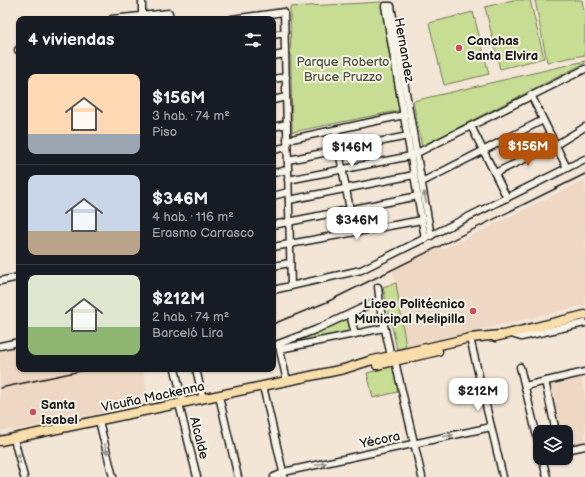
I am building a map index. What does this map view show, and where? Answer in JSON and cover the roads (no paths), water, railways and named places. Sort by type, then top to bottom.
[{"type":"main road","name":"Vicuña Mackenna","points":[[0,441],[219,396],[585,316]]},
{"type":"main road","name":"Vicuña Mackenna","points":[[0,444],[14,439]]},
{"type":"street","points":[[142,0],[142,16]]},
{"type":"street","name":"Hernandez","points":[[425,239],[414,175],[414,155],[391,6],[385,6],[408,136],[414,155],[422,182],[431,236]]},
{"type":"street","points":[[254,16],[284,12],[291,286]]},
{"type":"street","points":[[276,34],[284,33]]},
{"type":"street","points":[[276,56],[285,54]]},
{"type":"street","points":[[288,180],[414,155],[585,69]]},
{"type":"street","points":[[276,79],[286,77]]},
{"type":"street","points":[[531,95],[567,168]]},
{"type":"street","points":[[276,99],[286,97]]},
{"type":"street","points":[[287,140],[404,115]]},
{"type":"street","points":[[422,182],[543,120]]},
{"type":"street","points":[[276,126],[287,124]]},
{"type":"street","points":[[471,126],[507,198]]},
{"type":"street","points":[[495,173],[585,128]]},
{"type":"street","points":[[335,130],[350,210]]},
{"type":"street","points":[[288,160],[408,136]]},
{"type":"street","points":[[276,149],[287,147]]},
{"type":"street","points":[[276,289],[355,272],[425,239],[585,159]]},
{"type":"street","points":[[276,172],[288,170]]},
{"type":"street","points":[[289,200],[414,175]]},
{"type":"street","points":[[276,195],[288,192]]},
{"type":"street","points":[[276,224],[418,196]]},
{"type":"street","points":[[276,246],[422,220]]},
{"type":"street","points":[[276,265],[290,263]]},
{"type":"street","points":[[0,281],[16,278]]},
{"type":"street","points":[[378,287],[384,328],[393,358],[422,477]]},
{"type":"street","points":[[277,346],[379,300]]},
{"type":"street","points":[[350,314],[355,334]]},
{"type":"street","points":[[503,334],[522,337],[585,323]]},
{"type":"street","points":[[277,346],[384,328]]},
{"type":"street","points":[[470,341],[503,477]]},
{"type":"street","points":[[0,346],[16,343]]},
{"type":"street","points":[[277,346],[287,381]]},
{"type":"street","points":[[520,367],[534,425]]},
{"type":"street","name":"Alcalde","points":[[176,372],[197,477]]},
{"type":"street","name":"Alcalde","points":[[179,372],[182,403]]},
{"type":"street","points":[[197,372],[204,399]]},
{"type":"street","points":[[525,386],[585,372]]},
{"type":"street","points":[[545,381],[554,425]]},
{"type":"street","points":[[263,386],[284,475]]},
{"type":"street","points":[[219,396],[238,477]]},
{"type":"street","points":[[99,421],[113,477]]},
{"type":"street","name":"Yécora","points":[[274,477],[284,475],[288,471],[491,427]]},
{"type":"street","points":[[14,439],[24,477]]},
{"type":"street","points":[[573,449],[585,446]]},
{"type":"street","points":[[544,465],[547,477]]},
{"type":"railway","points":[[276,323],[327,302],[585,174]]},
{"type":"railway","points":[[0,388],[76,372]]},
{"type":"place","name":"Canchas Santa Elvira","points":[[459,48]]},
{"type":"place","name":"Liceo Politécnico Municipal Melipilla","points":[[473,311]]},
{"type":"place","name":"Santa Isabel","points":[[33,412]]},
{"type":"park label","name":"Parque Roberto Bruce Pruzzo","points":[[343,70]]}]
